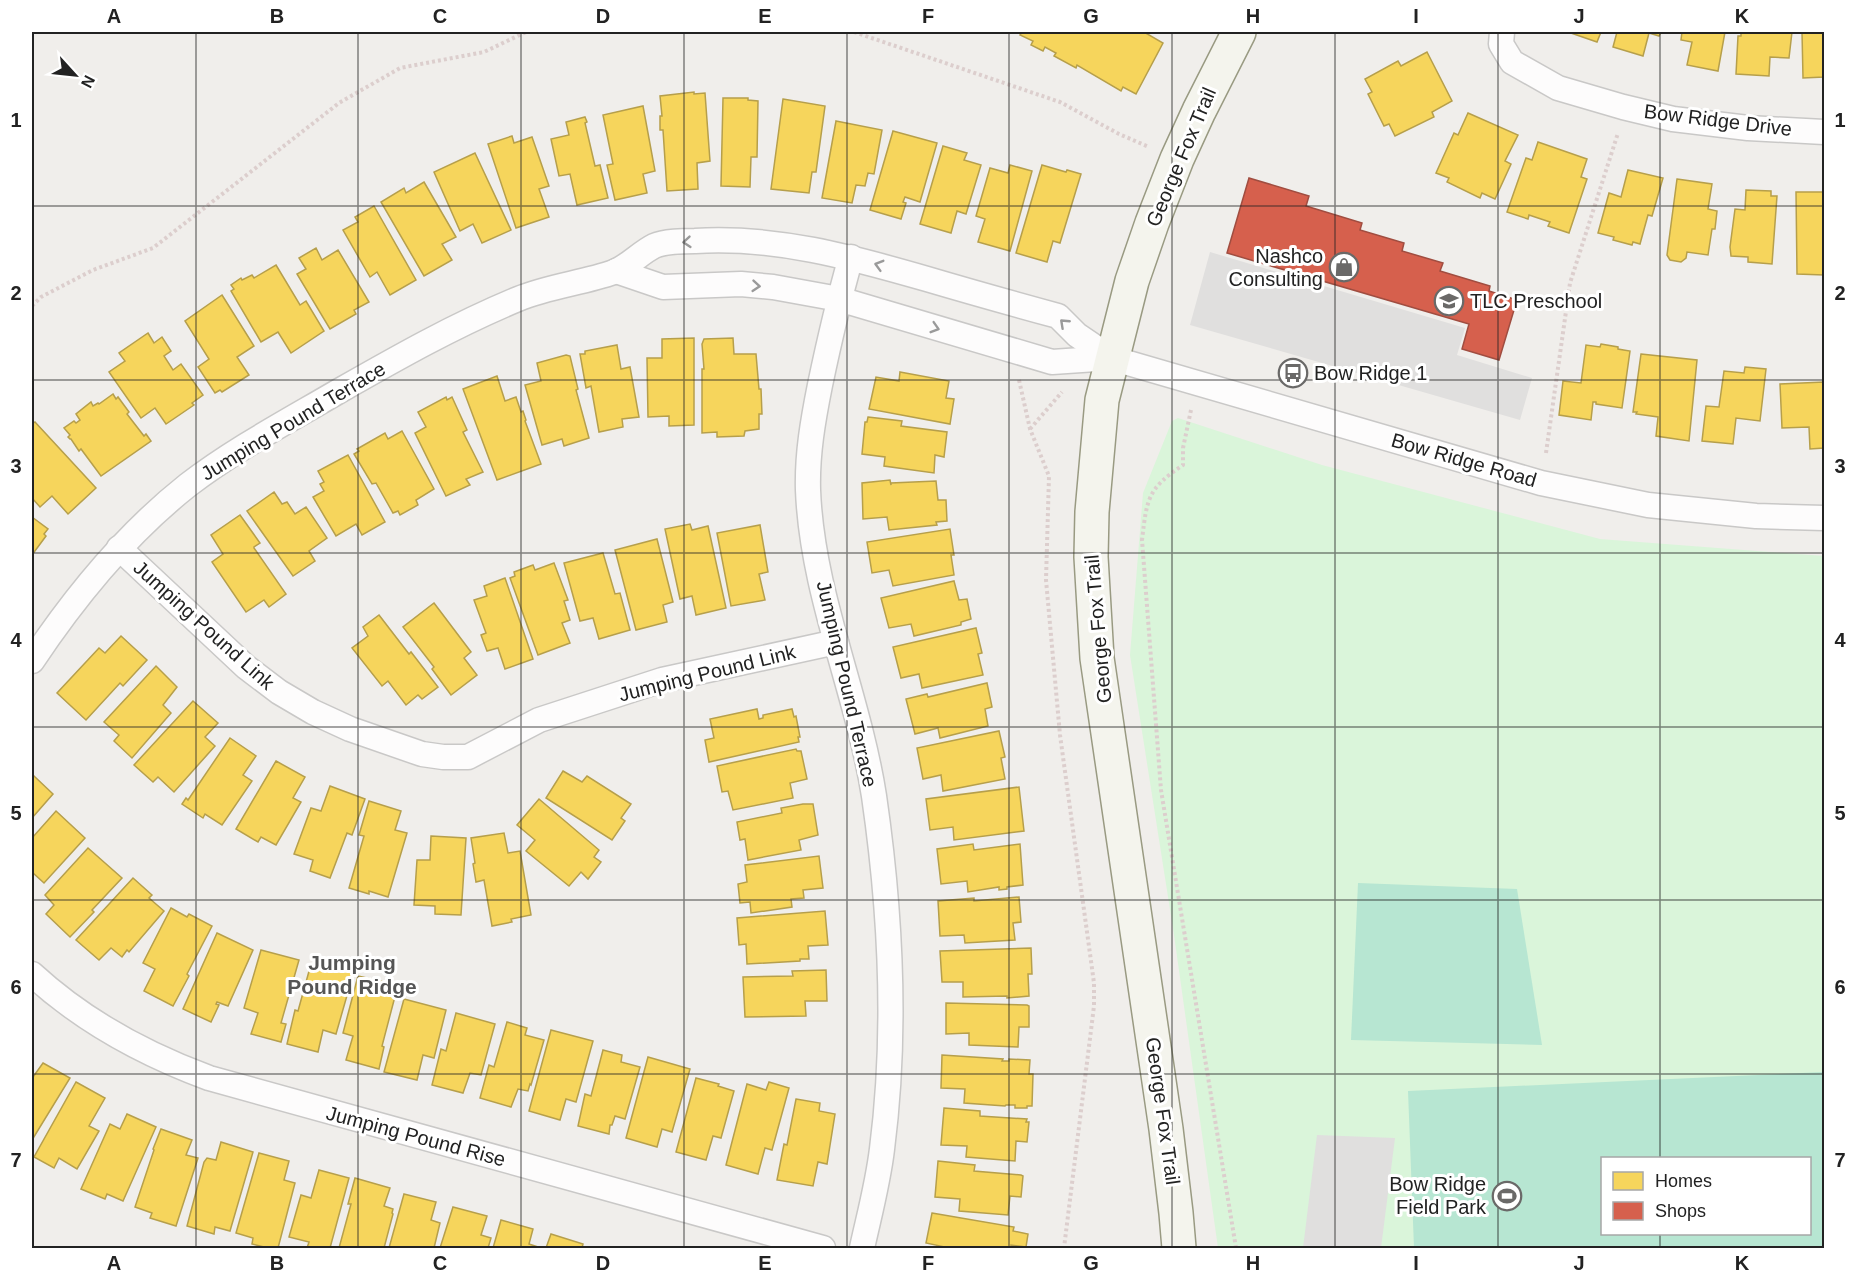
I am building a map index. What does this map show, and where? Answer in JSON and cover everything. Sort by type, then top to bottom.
[{"type":"street","name":"George Fox Trail","points":[[1179,1248],[1166,1129],[1096,658],[1092,580],[1092,512],[1102,400],[1132,281],[1177,159],[1239,32]]},
{"type":"street","name":"Bow Ridge Drive","points":[[1502,32],[1501,45],[1512,62],[1558,88],[1673,119],[1748,128],[1824,132]]},
{"type":"street","name":"Jumping Pound Terrace","points":[[32,660],[75,598],[119,548],[189,484],[223,460],[416,347],[471,319],[557,286],[616,271],[657,245],[730,240],[778,243],[851,257],[1058,316],[1077,335],[1111,358]]},
{"type":"street","name":"Jumping Pound Terrace","points":[[851,257],[839,299],[813,423],[808,490],[825,599],[864,742],[883,870],[891,1036],[887,1104],[879,1170],[862,1248]]},
{"type":"street","points":[[616,271],[663,287],[741,284],[773,287],[839,299],[1052,362],[1111,358]]},
{"type":"street","name":"Bow Ridge Road","points":[[1111,358],[1541,483],[1648,505],[1756,516],[1824,518]]},
{"type":"street","name":"Jumping Pound Link","points":[[119,548],[246,667],[279,692],[350,729],[422,754],[455,758],[468,757],[539,720],[662,680],[836,642]]},
{"type":"street","name":"Jumping Pound Rise","points":[[32,974],[64,1002],[120,1038],[178,1067],[209,1078],[824,1248]]},
{"type":"path","points":[[32,306],[40,297],[93,270],[153,248],[339,103],[400,68],[484,52],[526,32]]},
{"type":"path","points":[[854,32],[1060,102],[1119,134],[1177,159]]},
{"type":"path","points":[[1546,453],[1570,284],[1619,130]]},
{"type":"path","points":[[1012,351],[1030,429],[1049,477],[1046,580],[1060,735],[1094,983],[1094,1006],[1064,1248]]},
{"type":"path","points":[[1030,429],[1062,392]]},
{"type":"path","points":[[1191,411],[1183,448],[1183,465],[1155,488],[1146,505],[1142,540],[1161,790],[1236,1248]]},
{"type":"green space","name":"Bow Ridge Field Park","points":[[1178,418],[1322,465],[1600,539],[1824,556],[1824,1248],[1218,1248],[1174,935],[1130,655],[1143,493],[1172,421]]},
{"type":"green space","points":[[1358,883],[1517,889],[1542,1045],[1351,1040]]},
{"type":"green space","name":"Bow Ridge Field Park","points":[[1824,1072],[1824,1248],[1414,1248],[1408,1091]]},
{"type":"shaded area","points":[[1210,252],[1465,328],[1457,355],[1532,378],[1520,420],[1190,325]]},
{"type":"shaded area","points":[[1317,1135],[1395,1138],[1381,1248],[1303,1248]]},
{"type":"building: Homes","points":[[1022,32],[1144,32],[1163,43],[1136,94],[1123,87],[1121,91],[1077,65],[1076,68],[1054,56],[1056,53],[1045,47],[1043,51],[1031,45],[1033,41],[1020,35]]},
{"type":"building: Homes","points":[[1568,32],[1601,32],[1597,42]]},
{"type":"building: Homes","points":[[1617,32],[1661,32],[1659,36],[1649,33],[1643,56],[1613,47]]},
{"type":"building: Homes","points":[[1682,32],[1725,32],[1718,71],[1687,65],[1692,42],[1681,40]]},
{"type":"building: Homes","points":[[1741,32],[1792,32],[1789,58],[1770,57],[1769,76],[1736,74],[1738,36],[1741,36]]},
{"type":"building: Homes","points":[[1802,32],[1824,32],[1824,77],[1803,78]]},
{"type":"building: Homes","points":[[1427,52],[1452,101],[1432,112],[1434,117],[1395,136],[1389,124],[1384,126],[1368,94],[1372,92],[1365,79],[1398,61],[1401,66]]},
{"type":"building: Homes","points":[[694,92],[694,94],[705,93],[710,161],[697,163],[698,189],[667,191],[663,130],[660,130],[660,116],[662,116],[660,96]]},
{"type":"building: Homes","points":[[723,98],[748,98],[748,100],[758,101],[757,157],[751,157],[750,187],[721,186]]},
{"type":"building: Homes","points":[[783,99],[825,106],[816,172],[812,172],[809,193],[771,189]]},
{"type":"building: Homes","points":[[643,106],[655,171],[643,174],[647,193],[615,200],[607,165],[613,164],[603,115]]},
{"type":"building: Homes","points":[[1468,113],[1518,135],[1505,161],[1511,164],[1495,199],[1482,193],[1480,198],[1447,182],[1449,178],[1436,173],[1454,133],[1458,135]]},
{"type":"building: Homes","points":[[585,117],[595,166],[600,165],[608,198],[577,205],[570,174],[559,176],[551,139],[569,135],[566,122]]},
{"type":"building: Homes","points":[[836,121],[882,130],[874,174],[868,173],[865,186],[856,185],[852,203],[822,198]]},
{"type":"building: Homes","points":[[893,131],[937,143],[920,202],[905,197],[903,202],[906,203],[901,219],[870,210]]},
{"type":"building: Homes","points":[[512,136],[514,143],[532,137],[549,186],[539,189],[549,217],[516,228],[488,144]]},
{"type":"building: Homes","points":[[1538,142],[1587,159],[1581,177],[1587,179],[1569,233],[1548,226],[1550,222],[1529,215],[1528,219],[1507,212],[1526,158],[1532,160]]},
{"type":"building: Homes","points":[[943,146],[967,153],[964,160],[981,165],[966,214],[957,211],[951,233],[920,224]]},
{"type":"building: Homes","points":[[475,153],[511,230],[482,243],[473,224],[460,231],[434,172]]},
{"type":"building: Homes","points":[[1010,165],[1032,171],[1010,251],[978,242],[985,219],[976,216],[990,168],[1008,173]]},
{"type":"building: Homes","points":[[1042,165],[1081,174],[1060,243],[1053,241],[1047,262],[1016,253]]},
{"type":"building: Homes","points":[[1628,170],[1663,178],[1652,216],[1648,215],[1640,244],[1633,242],[1632,245],[1598,233],[1609,193],[1621,197]]},
{"type":"building: Homes","points":[[1677,179],[1712,184],[1708,209],[1717,211],[1708,255],[1687,252],[1686,258],[1681,262],[1670,260],[1667,255]]},
{"type":"building: Homes","points":[[424,182],[456,237],[442,244],[452,260],[424,276],[381,202],[404,188],[406,193]]},
{"type":"building: Homes","points":[[1746,190],[1771,191],[1771,196],[1777,196],[1772,264],[1748,262],[1748,257],[1731,256],[1735,209],[1745,210]]},
{"type":"building: Homes","points":[[1796,192],[1824,192],[1824,275],[1797,274]]},
{"type":"building: Homes","points":[[374,206],[416,280],[390,295],[377,272],[370,277],[343,230],[358,222],[355,217]]},
{"type":"building: Homes","points":[[316,248],[322,260],[338,250],[369,302],[354,310],[356,314],[330,329],[297,274],[306,269],[299,258]]},
{"type":"building: Homes","points":[[276,265],[300,305],[306,301],[324,331],[291,353],[278,332],[261,342],[231,291],[234,289],[231,285],[241,278],[242,280],[252,275],[254,278]]},
{"type":"building: Homes","points":[[222,295],[254,346],[237,357],[249,375],[222,392],[220,390],[215,393],[198,367],[209,359],[185,321]]},
{"type":"building: Homes","points":[[148,333],[154,343],[162,337],[171,351],[164,356],[173,370],[181,364],[203,395],[192,403],[194,405],[166,424],[155,408],[141,418],[109,372],[125,361],[119,353]]},
{"type":"building: Homes","points":[[694,338],[694,425],[669,426],[669,416],[648,417],[647,358],[662,358],[662,339]]},
{"type":"building: Homes","points":[[733,338],[734,354],[756,354],[762,414],[759,414],[759,429],[745,431],[744,436],[717,437],[717,432],[702,433],[702,369],[704,369],[702,344],[704,339]]},
{"type":"building: Homes","points":[[1601,344],[1630,351],[1622,408],[1593,402],[1591,420],[1559,415],[1563,381],[1581,383],[1586,345],[1600,347]]},
{"type":"building: Homes","points":[[617,345],[621,369],[630,367],[639,417],[622,419],[623,427],[599,432],[591,386],[586,388],[580,354]]},
{"type":"building: Homes","points":[[1641,354],[1697,360],[1689,441],[1656,436],[1658,417],[1633,412]]},
{"type":"building: Homes","points":[[566,355],[570,356],[578,389],[576,390],[589,438],[564,446],[562,439],[542,445],[525,385],[541,381],[537,363]]},
{"type":"building: Homes","points":[[1745,367],[1766,369],[1760,421],[1736,418],[1733,444],[1702,441],[1706,406],[1719,407],[1724,371],[1744,373]]},
{"type":"building: Homes","points":[[900,372],[949,381],[946,398],[954,399],[950,424],[869,409],[876,377],[899,381]]},
{"type":"building: Homes","points":[[497,376],[505,401],[516,397],[521,412],[523,411],[541,464],[497,480],[463,389]]},
{"type":"building: Homes","points":[[1824,382],[1824,448],[1810,449],[1809,427],[1782,428],[1780,384]]},
{"type":"building: Homes","points":[[113,394],[116,399],[118,397],[129,412],[127,414],[144,436],[146,434],[151,441],[101,476],[81,449],[79,451],[68,437],[70,435],[64,428],[80,420],[76,414],[91,402],[93,406],[99,404]]},
{"type":"building: Homes","points":[[446,397],[447,400],[452,397],[467,430],[463,432],[483,472],[466,479],[470,485],[446,496],[415,433],[426,427],[418,412]]},
{"type":"building: Homes","points":[[868,417],[902,421],[901,426],[947,432],[944,457],[935,455],[934,473],[884,466],[885,457],[862,454],[865,422]]},
{"type":"building: Homes","points":[[35,422],[96,488],[68,514],[52,496],[40,507],[32,498],[32,424]]},
{"type":"building: Homes","points":[[402,431],[434,489],[416,500],[418,505],[400,515],[398,511],[393,513],[376,483],[372,484],[354,454],[359,451],[357,449],[385,433],[388,439]]},
{"type":"building: Homes","points":[[348,455],[385,522],[362,535],[356,524],[336,536],[313,497],[324,491],[320,484],[324,482],[318,471]]},
{"type":"building: Homes","points":[[890,480],[891,485],[891,483],[936,481],[938,500],[946,500],[947,521],[936,522],[937,525],[889,530],[887,517],[863,519],[862,483]]},
{"type":"building: Homes","points":[[274,492],[282,504],[287,502],[295,514],[306,507],[327,538],[309,551],[315,561],[293,576],[247,511]]},
{"type":"building: Homes","points":[[240,515],[260,543],[254,548],[286,594],[269,607],[264,600],[246,612],[212,562],[223,554],[211,535]]},
{"type":"building: Homes","points":[[32,517],[48,529],[44,534],[46,536],[32,555]]},
{"type":"building: Homes","points":[[690,524],[692,530],[708,526],[726,608],[696,615],[692,596],[680,599],[665,529]]},
{"type":"building: Homes","points":[[760,525],[768,572],[759,574],[765,600],[731,606],[717,533]]},
{"type":"building: Homes","points":[[950,529],[954,575],[893,586],[889,570],[872,573],[867,542]]},
{"type":"building: Homes","points":[[657,539],[673,602],[663,605],[667,622],[636,630],[615,550]]},
{"type":"building: Homes","points":[[603,553],[615,594],[620,593],[630,630],[599,639],[593,618],[580,621],[564,563]]},
{"type":"building: Homes","points":[[554,563],[568,600],[564,601],[570,620],[562,623],[570,643],[538,655],[510,578],[515,576],[514,572],[533,565],[535,570]]},
{"type":"building: Homes","points":[[505,578],[533,659],[505,669],[498,648],[487,651],[481,635],[486,633],[474,600],[487,596],[484,586]]},
{"type":"building: Homes","points":[[954,581],[959,600],[967,599],[971,619],[961,622],[961,625],[914,636],[911,624],[889,628],[881,598]]},
{"type":"building: Homes","points":[[434,603],[471,652],[464,658],[477,675],[451,695],[432,669],[434,667],[403,627]]},
{"type":"building: Homes","points":[[379,615],[438,687],[422,699],[418,695],[406,705],[388,681],[382,686],[352,648],[368,636],[363,627]]},
{"type":"building: Homes","points":[[976,628],[982,653],[978,654],[983,675],[922,688],[919,674],[901,678],[893,647]]},
{"type":"building: Homes","points":[[121,636],[147,660],[123,686],[120,683],[86,720],[57,693],[99,648],[105,653]]},
{"type":"building: Homes","points":[[156,666],[177,687],[163,705],[171,713],[132,758],[114,741],[119,735],[104,722]]},
{"type":"building: Homes","points":[[987,683],[992,707],[985,709],[988,726],[940,738],[938,728],[915,734],[906,699],[927,694],[928,697]]},
{"type":"building: Homes","points":[[193,701],[218,723],[205,737],[215,746],[174,792],[158,777],[153,782],[134,765]]},
{"type":"building: Homes","points":[[757,709],[759,719],[763,718],[763,715],[792,709],[794,717],[796,716],[799,742],[709,762],[705,740],[714,738],[710,719]]},
{"type":"building: Homes","points":[[999,731],[1005,757],[1001,758],[1005,779],[943,791],[941,775],[923,779],[917,748]]},
{"type":"building: Homes","points":[[230,738],[256,756],[243,775],[252,781],[222,825],[205,814],[203,818],[182,804],[186,798],[188,800]]},
{"type":"building: Homes","points":[[796,749],[801,751],[807,779],[790,783],[793,798],[733,810],[728,791],[722,792],[717,766]]},
{"type":"building: Homes","points":[[276,761],[305,777],[293,798],[301,802],[276,845],[261,837],[258,842],[236,829]]},
{"type":"building: Homes","points":[[563,771],[582,782],[587,776],[631,804],[621,818],[625,821],[612,840],[546,798]]},
{"type":"building: Homes","points":[[34,776],[53,794],[32,818],[32,779]]},
{"type":"building: Homes","points":[[330,786],[365,799],[352,835],[347,833],[330,878],[310,871],[313,860],[294,854],[311,808],[321,811]]},
{"type":"building: Homes","points":[[1019,787],[1024,831],[954,840],[953,827],[930,830],[926,799]]},
{"type":"building: Homes","points":[[539,799],[599,850],[594,857],[601,862],[588,879],[581,872],[569,886],[526,851],[535,840],[517,825]]},
{"type":"building: Homes","points":[[369,801],[401,811],[395,830],[407,833],[388,897],[349,888],[364,836],[359,835]]},
{"type":"building: Homes","points":[[813,804],[818,835],[799,840],[801,850],[748,860],[745,839],[740,840],[737,822],[782,813],[781,808]]},
{"type":"building: Homes","points":[[56,811],[85,838],[44,883],[33,873],[32,875],[32,838]]},
{"type":"building: Homes","points":[[504,833],[508,853],[520,851],[531,915],[492,926],[484,880],[476,882],[471,838]]},
{"type":"building: Homes","points":[[431,836],[466,838],[461,915],[435,914],[435,906],[414,905],[417,860],[430,860]]},
{"type":"building: Homes","points":[[973,844],[974,850],[1020,844],[1023,885],[1007,887],[1007,889],[999,890],[999,887],[968,892],[967,881],[941,884],[937,849]]},
{"type":"building: Homes","points":[[88,848],[122,878],[70,937],[46,914],[54,905],[45,895]]},
{"type":"building: Homes","points":[[819,856],[823,888],[803,890],[804,898],[791,899],[792,907],[751,913],[750,902],[740,903],[738,884],[747,882],[745,865]]},
{"type":"building: Homes","points":[[133,878],[152,895],[149,898],[164,911],[129,952],[127,950],[122,957],[111,948],[99,960],[76,940]]},
{"type":"building: Homes","points":[[1019,897],[1021,922],[1013,923],[1015,940],[965,943],[964,935],[940,936],[938,901]]},
{"type":"building: Homes","points":[[171,908],[187,917],[189,914],[212,926],[173,1006],[144,991],[155,969],[143,963]]},
{"type":"building: Homes","points":[[825,911],[828,945],[808,946],[809,959],[747,964],[746,944],[739,945],[737,918]]},
{"type":"building: Homes","points":[[217,933],[253,950],[228,1006],[217,1002],[216,1004],[219,1005],[211,1022],[183,1009]]},
{"type":"building: Homes","points":[[1031,948],[1032,974],[1028,974],[1029,996],[963,997],[963,982],[942,982],[940,951]]},
{"type":"building: Homes","points":[[261,950],[299,960],[281,1023],[286,1024],[281,1042],[251,1034],[258,1013],[244,1008]]},
{"type":"building: Homes","points":[[311,964],[332,970],[333,965],[354,971],[336,1034],[323,1030],[318,1052],[287,1044],[295,1010],[298,1011]]},
{"type":"building: Homes","points":[[826,970],[827,1001],[805,1001],[806,1016],[745,1017],[743,977],[793,976],[792,971]]},
{"type":"building: Homes","points":[[358,976],[398,985],[382,1046],[384,1047],[379,1069],[346,1060],[353,1036],[343,1033]]},
{"type":"building: Homes","points":[[404,999],[446,1010],[434,1058],[423,1055],[417,1080],[384,1072]]},
{"type":"building: Homes","points":[[946,1003],[1027,1005],[1029,1006],[1029,1027],[1019,1027],[1018,1047],[969,1045],[969,1033],[946,1034]]},
{"type":"building: Homes","points":[[456,1013],[495,1024],[481,1075],[470,1073],[463,1093],[432,1085],[441,1049],[446,1051]]},
{"type":"building: Homes","points":[[507,1022],[527,1028],[525,1035],[544,1040],[531,1085],[528,1091],[518,1089],[511,1107],[480,1098],[489,1065],[494,1067]]},
{"type":"building: Homes","points":[[551,1030],[593,1041],[576,1102],[566,1099],[560,1120],[529,1111]]},
{"type":"building: Homes","points":[[603,1050],[622,1055],[621,1062],[640,1067],[625,1119],[615,1116],[610,1125],[609,1134],[578,1126],[585,1094],[591,1096]]},
{"type":"building: Homes","points":[[942,1055],[1003,1059],[1002,1061],[1030,1060],[1029,1074],[1033,1074],[1032,1106],[1015,1108],[1015,1105],[964,1103],[965,1089],[941,1088]]},
{"type":"building: Homes","points":[[648,1057],[690,1069],[672,1132],[662,1129],[657,1147],[626,1138]]},
{"type":"building: Homes","points":[[43,1063],[70,1078],[32,1140],[32,1076]]},
{"type":"building: Homes","points":[[696,1078],[734,1091],[721,1138],[713,1136],[706,1160],[676,1152]]},
{"type":"building: Homes","points":[[76,1082],[105,1098],[89,1126],[99,1131],[77,1169],[59,1158],[54,1168],[34,1157]]},
{"type":"building: Homes","points":[[769,1082],[789,1088],[772,1150],[765,1148],[758,1174],[726,1165],[747,1084],[766,1090]]},
{"type":"building: Homes","points":[[796,1099],[820,1103],[819,1111],[835,1114],[827,1164],[818,1162],[813,1186],[777,1180]]},
{"type":"building: Homes","points":[[944,1108],[980,1111],[980,1116],[1027,1119],[1026,1122],[1029,1122],[1027,1142],[1016,1141],[1015,1161],[966,1157],[967,1146],[941,1145]]},
{"type":"building: Homes","points":[[127,1114],[156,1127],[123,1201],[107,1194],[105,1199],[81,1189],[110,1124],[120,1129]]},
{"type":"building: Homes","points":[[161,1129],[192,1140],[186,1155],[198,1158],[176,1226],[150,1218],[152,1213],[135,1207]]},
{"type":"building: Homes","points":[[221,1142],[253,1152],[230,1231],[215,1227],[214,1234],[187,1226],[204,1162],[207,1158],[216,1160]]},
{"type":"building: Homes","points":[[259,1153],[289,1161],[284,1180],[295,1183],[278,1248],[252,1244],[253,1238],[236,1233]]},
{"type":"building: Homes","points":[[938,1161],[975,1165],[974,1171],[1021,1175],[1023,1176],[1021,1197],[1010,1196],[1008,1215],[959,1211],[960,1199],[935,1197]]},
{"type":"building: Homes","points":[[319,1170],[349,1178],[330,1248],[307,1248],[309,1242],[289,1237],[301,1195],[311,1198]]},
{"type":"building: Homes","points":[[355,1178],[390,1188],[384,1206],[393,1209],[393,1214],[384,1248],[339,1248],[351,1204],[348,1204]]},
{"type":"building: Homes","points":[[404,1194],[436,1202],[431,1220],[440,1223],[434,1248],[389,1248]]},
{"type":"building: Homes","points":[[453,1207],[487,1216],[481,1235],[491,1238],[488,1248],[440,1248]]},
{"type":"building: Homes","points":[[932,1213],[1014,1227],[1013,1231],[1028,1234],[1026,1247],[1011,1245],[1011,1248],[945,1248],[926,1243]]},
{"type":"building: Homes","points":[[501,1220],[533,1229],[529,1244],[541,1248],[493,1248]]},
{"type":"building: Homes","points":[[551,1234],[583,1244],[582,1248],[546,1248]]},
{"type":"building: Shops","points":[[1249,178],[1309,196],[1306,206],[1362,223],[1360,230],[1404,243],[1402,251],[1443,263],[1440,271],[1490,286],[1489,291],[1517,300],[1499,360],[1462,349],[1469,324],[1227,253]]},
{"type":"place","name":"Nashco Consulting","points":[[1344,267]]},
{"type":"place","name":"TLC Preschool","points":[[1449,301]]},
{"type":"place","name":"Bow Ridge 1","points":[[1293,373]]},
{"type":"place","name":"Bow Ridge Field Park","points":[[1507,1196]]},
{"type":"district","name":"Jumping Pound Ridge","points":[[352,974]]}]
